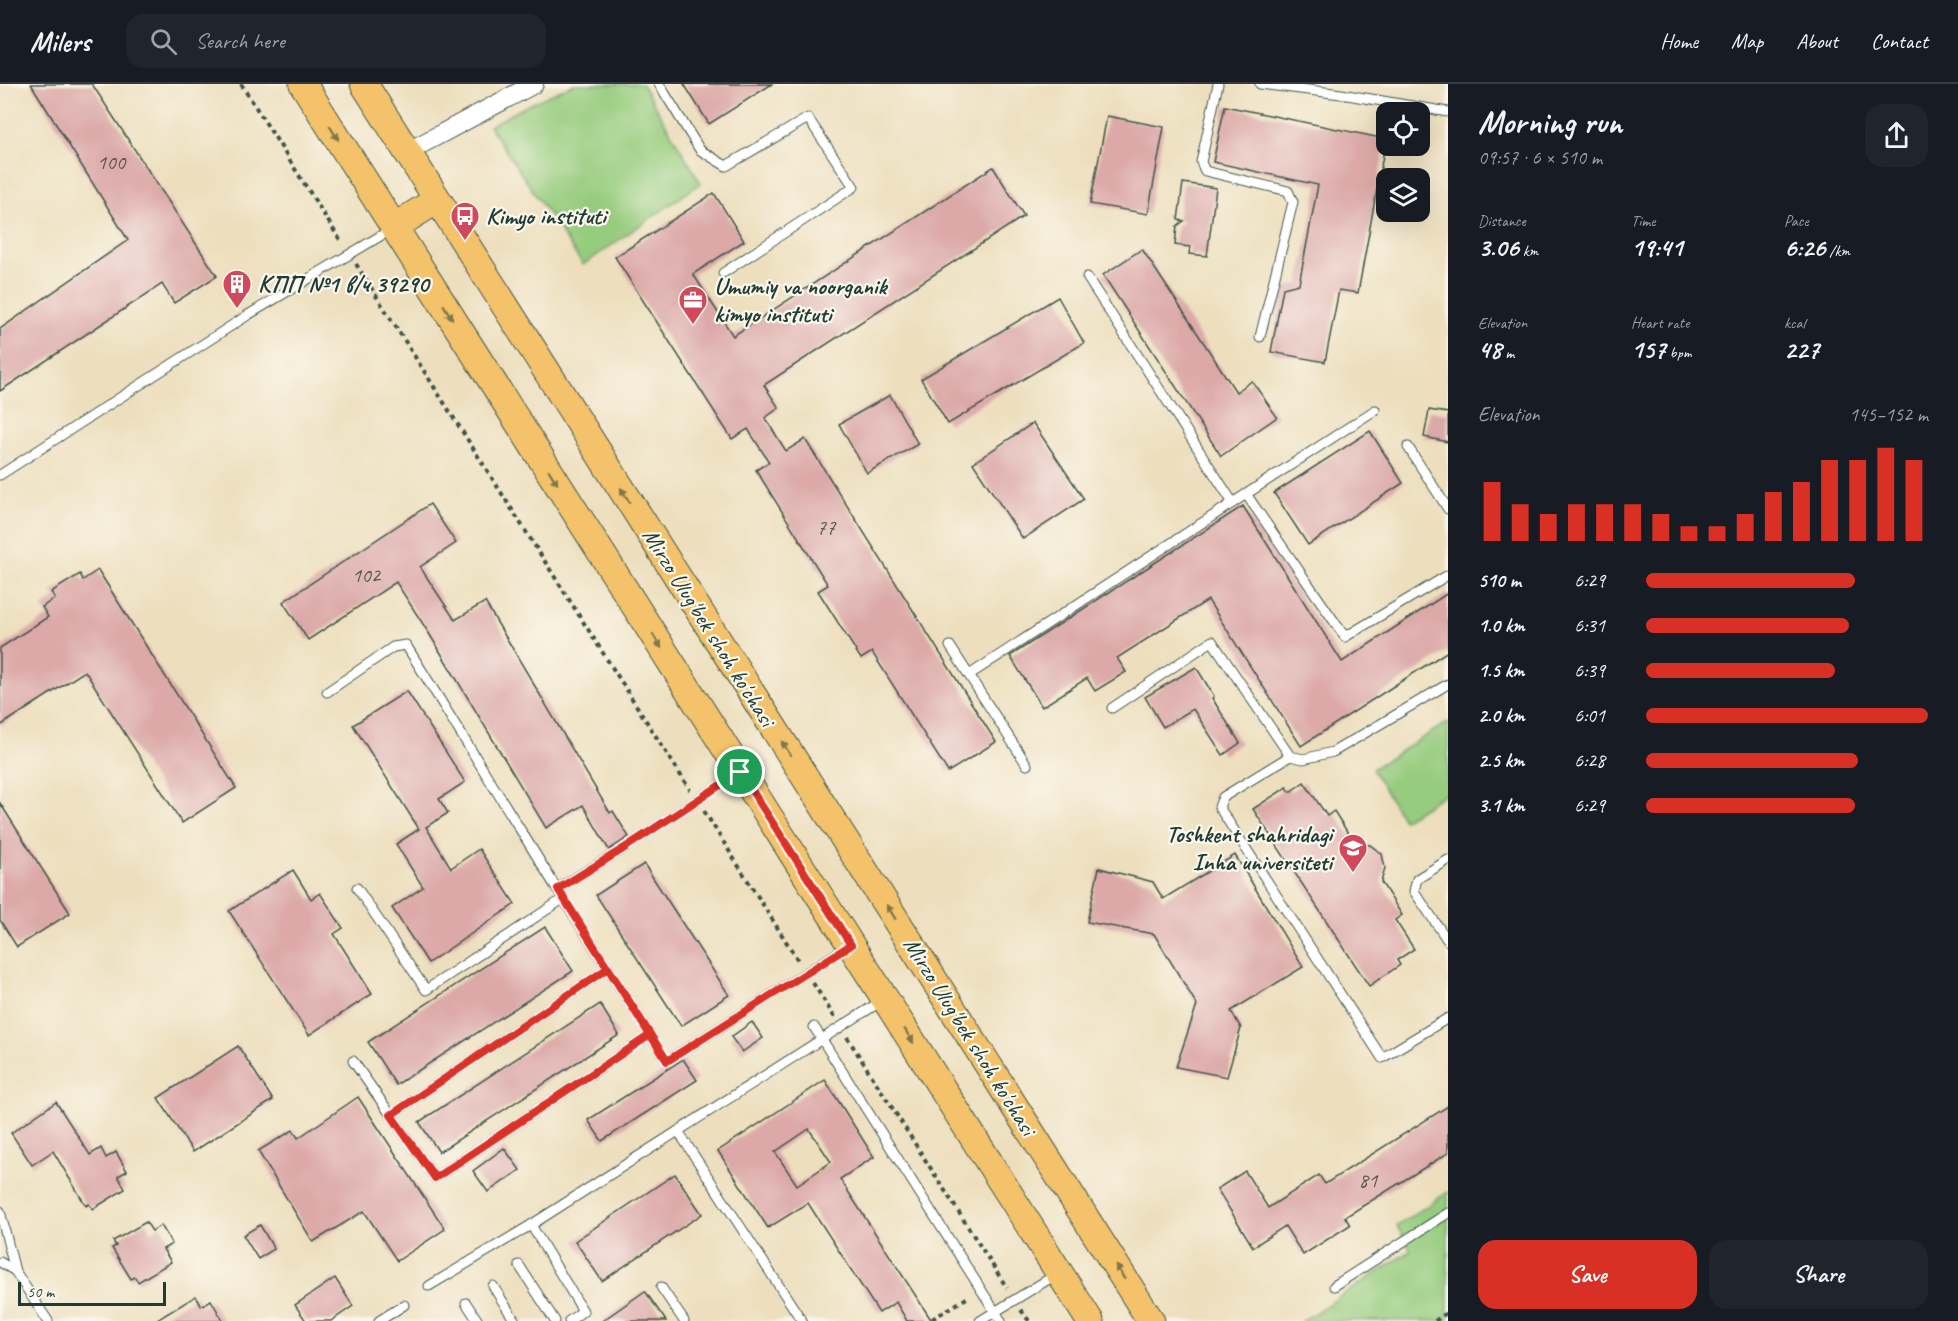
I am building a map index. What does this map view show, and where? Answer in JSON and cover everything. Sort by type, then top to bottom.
[{"type":"main road","name":"Mirzo Ulug'bek shoh ko'chasi","points":[[303,84],[1090,1321]]},
{"type":"main road","name":"Mirzo Ulug'bek shoh ko'chasi","points":[[364,84],[1152,1321]]},
{"type":"main road","points":[[394,228],[437,200]]},
{"type":"street","points":[[407,152],[534,84]]},
{"type":"lane","points":[[659,84],[700,150],[726,166],[808,118],[854,187],[723,273]]},
{"type":"lane","points":[[1218,84],[1201,162],[1205,171],[1288,190],[1293,202],[1260,338]]},
{"type":"lane","points":[[1260,84],[1341,94],[1448,112]]},
{"type":"lane","points":[[0,475],[248,315],[394,228]]},
{"type":"lane","points":[[1087,277],[1233,503]]},
{"type":"lane","points":[[969,675],[1375,410]]},
{"type":"lane","points":[[1408,447],[1448,509]]},
{"type":"lane","points":[[1246,494],[1345,637],[1448,575]]},
{"type":"lane","points":[[1112,708],[1212,641],[1290,756],[1303,759],[1333,752],[1448,684]]},
{"type":"lane","points":[[327,692],[393,646],[406,645],[563,899],[667,1061],[851,945]]},
{"type":"lane","points":[[950,646],[1027,765]]},
{"type":"lane","points":[[1290,756],[1223,797],[1220,807],[1382,1058],[1448,1018]]},
{"type":"lane","points":[[558,889],[740,772]]},
{"type":"lane","points":[[1448,860],[1418,879],[1414,891],[1448,941]]},
{"type":"lane","points":[[357,888],[426,990],[563,899]]},
{"type":"lane","points":[[391,1115],[608,968]]},
{"type":"lane","points":[[429,1286],[531,1225],[885,999]]},
{"type":"lane","points":[[814,1027],[1001,1321]]},
{"type":"lane","points":[[353,1060],[435,1178],[650,1035]]},
{"type":"lane","points":[[678,1131],[802,1321]]},
{"type":"lane","points":[[0,1210],[15,1271],[48,1321]]},
{"type":"lane","points":[[1334,1286],[1448,1213]]},
{"type":"lane","points":[[531,1225],[584,1311],[569,1321]]},
{"type":"lane","points":[[0,1262],[15,1271]]},
{"type":"lane","points":[[519,1265],[555,1321]]},
{"type":"lane","points":[[980,1321],[1059,1273]]},
{"type":"lane","points":[[493,1286],[515,1321]]},
{"type":"lane","points":[[661,1287],[684,1321]]},
{"type":"lane","points":[[466,1302],[478,1321]]},
{"type":"lane","points":[[379,1321],[404,1305]]},
{"type":"path","points":[[241,84],[690,791]]},
{"type":"path","points":[[703,811],[806,972]]},
{"type":"path","points":[[812,982],[837,1022]]},
{"type":"path","points":[[844,1031],[1029,1321]]},
{"type":"path","points":[[932,1318],[980,1290]]},
{"type":"path","points":[[1435,1321],[1448,1312]]},
{"type":"green space","points":[[574,84],[642,84],[701,183],[583,265],[489,126]]},
{"type":"green space","points":[[1448,722],[1448,792],[1403,820],[1372,769]]},
{"type":"green space","points":[[1448,1192],[1448,1321],[1302,1321],[1411,1251],[1397,1226]]},
{"type":"building","points":[[31,84],[92,84],[217,276],[174,303],[162,284],[0,391],[0,329],[128,240]]},
{"type":"building","points":[[684,84],[772,84],[709,124]]},
{"type":"building","points":[[1225,106],[1376,137],[1376,156],[1383,156],[1381,168],[1376,168],[1376,194],[1358,293],[1339,290],[1325,362],[1271,352],[1283,288],[1299,284],[1318,185],[1213,162]]},
{"type":"building","points":[[1107,116],[1164,127],[1148,214],[1090,204]]},
{"type":"building","points":[[993,167],[1024,216],[764,385],[779,408],[765,418],[786,451],[805,439],[996,742],[948,772],[872,652],[861,659],[818,591],[828,585],[756,470],[769,462],[748,429],[732,439],[615,257],[714,193],[744,241],[693,274],[733,336]]},
{"type":"building","points":[[1183,183],[1216,188],[1207,256],[1189,254],[1190,247],[1175,245],[1177,226],[1184,221],[1178,220]]},
{"type":"building","points":[[1142,249],[1236,392],[1252,381],[1277,417],[1221,456],[1103,275]]},
{"type":"building","points":[[1058,297],[1084,343],[948,424],[921,379]]},
{"type":"building","points":[[890,395],[918,444],[867,473],[839,424]]},
{"type":"building","points":[[1429,410],[1448,413],[1448,442],[1424,437]]},
{"type":"building","points":[[1033,423],[1084,499],[1023,539],[973,463]]},
{"type":"building","points":[[1370,431],[1403,483],[1308,545],[1274,493]]},
{"type":"building","points":[[430,504],[456,543],[420,567],[455,620],[485,602],[610,813],[613,811],[629,837],[609,850],[583,805],[546,828],[396,582],[308,640],[283,602]]},
{"type":"building","points":[[1243,506],[1342,662],[1448,593],[1448,651],[1301,746],[1208,600],[1117,658],[1126,672],[1095,691],[1087,678],[1042,707],[1010,656]]},
{"type":"building","points":[[98,570],[236,788],[182,823],[85,671],[0,726],[0,648],[48,617],[42,607],[55,598],[51,592],[80,574],[83,580]]},
{"type":"building","points":[[1196,667],[1240,743],[1223,755],[1193,709],[1163,727],[1145,697]]},
{"type":"building","points":[[407,691],[465,782],[439,799],[448,813],[426,827],[451,868],[479,849],[515,904],[428,963],[392,908],[423,887],[396,844],[419,829],[353,725]]},
{"type":"building","points":[[1304,782],[1327,816],[1334,811],[1355,844],[1370,845],[1382,854],[1385,868],[1381,882],[1402,915],[1395,920],[1414,949],[1397,960],[1400,965],[1369,986],[1253,809],[1287,787],[1290,792]]},
{"type":"building","points":[[0,803],[70,913],[17,947],[0,920]]},
{"type":"building","points":[[1235,855],[1303,967],[1231,1011],[1241,1028],[1227,1077],[1176,1067],[1197,1005],[1154,934],[1087,922],[1099,868],[1153,882],[1163,899]]},
{"type":"building","points":[[644,864],[729,995],[681,1026],[596,895]]},
{"type":"building","points":[[293,870],[311,899],[320,893],[343,928],[334,934],[372,994],[309,1035],[229,911]]},
{"type":"building","points":[[545,927],[573,971],[396,1085],[368,1042]]},
{"type":"building","points":[[600,1004],[619,1035],[439,1152],[419,1122]]},
{"type":"building","points":[[752,1022],[763,1038],[742,1052],[731,1037]]},
{"type":"building","points":[[238,1046],[273,1100],[193,1152],[158,1098]]},
{"type":"building","points":[[683,1059],[697,1080],[602,1141],[588,1120]]},
{"type":"building","points":[[825,1080],[874,1157],[840,1179],[932,1321],[907,1321],[896,1302],[879,1313],[808,1203],[768,1228],[718,1151]],"holes":[[[809,1129],[831,1162],[797,1185],[775,1152]]]},
{"type":"building","points":[[358,1097],[445,1229],[397,1261],[364,1211],[313,1242],[258,1151],[293,1130],[298,1138]]},
{"type":"building","points":[[56,1102],[90,1155],[101,1148],[106,1158],[116,1152],[127,1171],[118,1176],[125,1189],[93,1209],[89,1204],[86,1206],[53,1151],[32,1165],[11,1133]]},
{"type":"building","points":[[1448,1106],[1448,1153],[1345,1217],[1350,1225],[1303,1255],[1285,1226],[1253,1247],[1217,1189],[1245,1171],[1268,1208],[1319,1175],[1325,1184]]},
{"type":"building","points":[[504,1148],[520,1170],[488,1192],[473,1171]]},
{"type":"building","points":[[675,1174],[702,1214],[602,1281],[575,1241]]},
{"type":"building","points":[[146,1222],[152,1231],[161,1225],[172,1244],[163,1249],[171,1262],[138,1282],[135,1277],[131,1279],[112,1248],[116,1246],[113,1241]]},
{"type":"building","points":[[260,1225],[274,1249],[258,1259],[243,1235]]},
{"type":"building","points":[[335,1278],[353,1306],[331,1321],[306,1321],[295,1305]]},
{"type":"building","points":[[645,1291],[666,1321],[602,1321]]},
{"type":"building","points":[[196,1296],[201,1306],[211,1300],[223,1321],[155,1321]]},
{"type":"place","name":"Kimyo instituti","points":[[465,242]]},
{"type":"place","name":"КПП №1 в/ч 39290","points":[[237,310]]},
{"type":"place","name":"Umumiy va noorganik kimyo instituti","points":[[693,326]]},
{"type":"place","name":"Toshkent shahridagi Inha universiteti","points":[[1353,874]]},
{"type":"route","points":[[740,772],[558,889],[650,1035],[435,1178],[391,1115],[608,968],[667,1061],[851,945],[740,772]]}]
